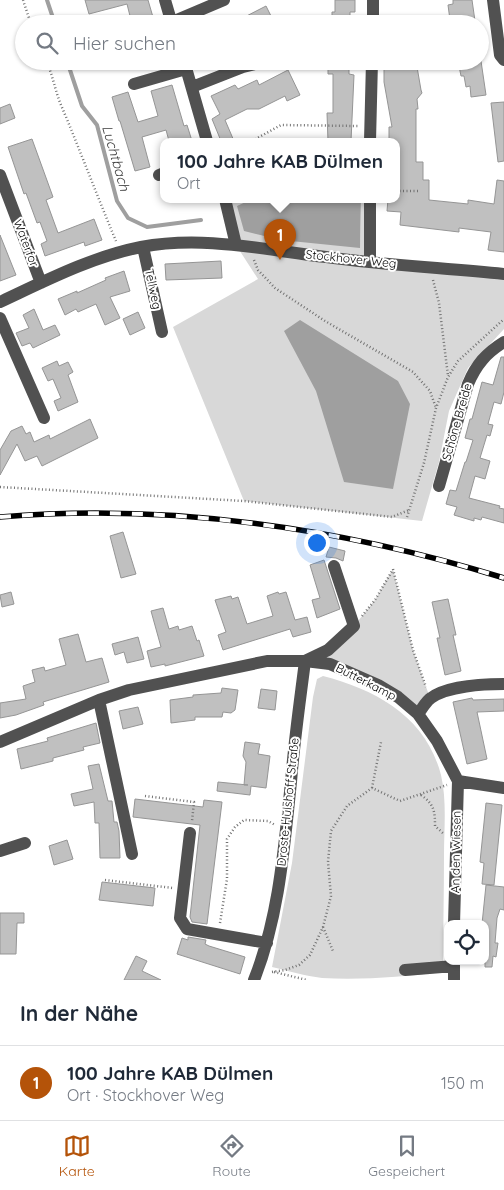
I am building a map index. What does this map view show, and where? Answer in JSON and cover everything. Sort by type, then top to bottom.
[{"type":"street","points":[[166,0],[170,15]]},
{"type":"street","points":[[190,15],[224,0]]},
{"type":"street","points":[[372,15],[373,0]]},
{"type":"street","points":[[493,0],[500,55],[504,60]]},
{"type":"street","points":[[134,84],[172,70]]},
{"type":"street","points":[[187,70],[206,138]]},
{"type":"street","points":[[192,87],[234,70]]},
{"type":"street","points":[[370,138],[372,70]]},
{"type":"street","name":"Waterfor","points":[[0,176],[41,283]]},
{"type":"street","points":[[226,203],[242,246]]},
{"type":"street","points":[[370,203],[370,261]]},
{"type":"street","name":"Stockhover Weg","points":[[0,302],[85,264],[120,252],[144,247],[190,242],[504,274]]},
{"type":"street","name":"Tellweg","points":[[144,247],[162,332]]},
{"type":"street","points":[[0,318],[44,418]]},
{"type":"street","name":"Schöne Breide","points":[[439,486],[468,384],[474,370],[484,356],[504,342]]},
{"type":"street","points":[[334,566],[354,626]]},
{"type":"street","name":"Butterkamp","points":[[304,661],[328,650],[354,626]]},
{"type":"street","name":"Butterkamp","points":[[0,742],[99,700],[129,690],[267,661],[304,661],[330,664],[378,685],[398,697],[418,714],[437,741],[458,781]]},
{"type":"street","name":"Droste-Hülshoff-Straße","points":[[256,974],[267,943],[283,860],[304,661]]},
{"type":"street","points":[[418,714],[430,698],[452,689],[504,684]]},
{"type":"street","points":[[99,700],[132,854]]},
{"type":"street","points":[[458,781],[504,788]]},
{"type":"street","name":"An den Wiesen","points":[[454,920],[458,781]]},
{"type":"street","points":[[190,833],[180,918],[187,929],[267,943]]},
{"type":"street","points":[[0,851],[25,843]]},
{"type":"street","points":[[405,970],[444,964]]},
{"type":"street","points":[[454,965],[454,980]]},
{"type":"path","points":[[23,0],[27,15]]},
{"type":"path","points":[[51,70],[60,104],[70,124],[99,203],[120,252]]},
{"type":"path","points":[[257,138],[281,125],[370,126]]},
{"type":"path","points":[[400,191],[419,191]]},
{"type":"path","points":[[242,246],[258,270],[275,288],[325,321],[413,372],[430,391],[436,408],[424,463],[407,517]]},
{"type":"path","points":[[430,266],[439,303],[448,377]]},
{"type":"path","points":[[0,487],[244,501],[392,517],[409,510]]},
{"type":"path","points":[[354,626],[375,600],[393,569],[412,650],[430,698]]},
{"type":"path","points":[[256,974],[285,970],[299,965],[310,955],[323,927],[331,896],[328,862],[331,832],[347,806],[372,788],[381,742]]},
{"type":"path","points":[[372,788],[400,801],[438,788]]},
{"type":"path","points":[[421,795],[430,801],[435,810],[435,826],[444,834],[455,835]]},
{"type":"path","points":[[144,796],[194,802],[190,833]]},
{"type":"path","points":[[218,934],[227,880],[227,839],[234,827],[244,820],[268,821],[276,825],[287,821]]},
{"type":"path","points":[[105,880],[184,889]]},
{"type":"path","points":[[323,927],[333,951]]},
{"type":"path","points":[[272,972],[307,980]]},
{"type":"shaded area","points":[[231,203],[244,203],[237,207],[360,247],[361,203],[370,203],[370,261],[504,274],[504,329],[468,368],[449,411],[439,462],[422,521],[244,501],[173,327],[258,279],[236,245]]},
{"type":"shaded area","points":[[243,203],[361,203],[360,248],[281,240],[244,231],[237,206]]},
{"type":"shaded area","points":[[300,320],[398,381],[410,404],[393,489],[344,482],[316,391],[284,331]]},
{"type":"shaded area","points":[[393,569],[413,650],[430,698],[418,714],[398,697],[305,661],[354,626],[375,600]]},
{"type":"shaded area","points":[[323,676],[362,689],[397,709],[424,737],[434,755],[441,775],[445,805],[443,972],[382,978],[337,979],[303,975],[272,967],[292,863],[313,697],[317,679]]},
{"type":"building","points":[[85,0],[148,0],[152,15],[130,15],[127,4],[89,14]]},
{"type":"building","points":[[335,0],[355,0],[355,12],[350,12],[350,15],[332,15],[332,12],[335,12]]},
{"type":"building","points":[[453,0],[472,0],[474,15],[449,15],[448,5],[453,4]]},
{"type":"building","points":[[266,6],[270,15],[248,15]]},
{"type":"building","points":[[288,70],[300,95],[287,101],[285,96],[259,109],[247,109],[225,120],[233,138],[220,138],[212,119],[220,114],[211,96],[235,85],[238,89],[257,80],[259,85]]},
{"type":"building","points":[[328,70],[349,70],[349,74],[354,75],[351,138],[328,138],[327,113],[333,113],[333,74],[328,74]]},
{"type":"building","points":[[384,70],[418,70],[422,93],[417,99],[418,109],[416,109],[416,162],[423,162],[423,180],[429,180],[429,200],[468,204],[468,200],[494,204],[497,180],[504,181],[504,252],[488,250],[491,232],[459,228],[459,232],[400,225],[401,212],[387,211],[388,203],[400,203],[400,138],[389,138],[389,127],[392,127],[384,82]]},
{"type":"building","points":[[460,70],[482,70],[486,95],[471,97],[470,86],[466,87],[464,76],[461,76]]},
{"type":"building","points":[[172,85],[184,126],[187,125],[191,138],[168,138],[166,130],[142,137],[150,167],[135,171],[112,97],[128,92],[138,122],[158,116],[151,91]]},
{"type":"building","points":[[504,102],[504,161],[498,162],[491,103]]},
{"type":"building","points":[[10,104],[15,118],[0,124],[0,108]]},
{"type":"building","points":[[32,139],[53,197],[46,200],[58,233],[94,219],[102,240],[85,246],[84,242],[45,256],[41,244],[47,241],[40,222],[37,223],[26,193],[24,194],[8,147]]},
{"type":"building","points":[[0,235],[16,275],[0,281]]},
{"type":"building","points":[[221,261],[222,278],[166,280],[165,264]]},
{"type":"building","points":[[124,271],[130,291],[110,297],[120,318],[105,325],[96,304],[78,312],[76,309],[65,315],[58,299],[77,291],[77,293],[106,280],[105,278]]},
{"type":"building","points":[[34,309],[43,330],[55,325],[60,335],[33,348],[30,343],[22,346],[16,333],[29,328],[23,315]]},
{"type":"building","points":[[138,312],[145,328],[130,335],[123,319]]},
{"type":"building","points":[[501,357],[504,357],[504,392],[501,404],[494,402],[488,424],[493,425],[490,436],[487,435],[480,458],[490,461],[485,479],[475,476],[469,498],[500,506],[499,508],[504,509],[504,523],[482,517],[481,520],[474,518],[474,521],[454,515],[457,507],[446,504],[450,490],[456,491],[473,440],[465,438],[482,382],[493,385]]},
{"type":"building","points":[[57,361],[59,366],[68,362],[73,372],[68,375],[78,402],[58,411],[54,401],[61,398],[53,379],[48,381],[42,368]]},
{"type":"building","points":[[90,419],[98,438],[42,466],[37,456],[25,461],[17,444],[0,475],[0,450],[11,431],[22,426],[26,434],[30,432],[34,442],[49,435],[50,439]]},
{"type":"building","points":[[123,532],[136,574],[121,578],[110,536]]},
{"type":"building","points":[[329,547],[345,551],[343,561],[326,557]]},
{"type":"building","points":[[324,560],[340,609],[317,618],[312,600],[320,598],[310,565]]},
{"type":"building","points":[[11,592],[14,604],[2,607],[0,595]]},
{"type":"building","points":[[278,592],[279,594],[286,592],[295,620],[307,617],[311,632],[293,637],[290,629],[223,650],[218,635],[226,632],[215,600],[231,596],[232,599],[238,597],[247,624],[273,616],[267,596]]},
{"type":"building","points":[[448,599],[461,671],[445,675],[437,638],[440,638],[432,602]]},
{"type":"building","points":[[163,608],[169,629],[178,626],[179,630],[192,626],[204,656],[165,666],[165,664],[151,667],[147,651],[161,647],[151,611]]},
{"type":"building","points":[[78,634],[86,662],[102,658],[109,682],[43,702],[44,705],[16,715],[0,718],[0,703],[26,699],[23,686],[35,682],[32,670],[44,667],[45,671],[66,665],[59,639]]},
{"type":"building","points":[[138,637],[144,659],[127,663],[124,652],[115,655],[112,644]]},
{"type":"building","points":[[222,688],[238,690],[235,710],[231,713],[223,712],[222,717],[195,717],[195,720],[171,723],[170,700],[193,697],[193,695],[221,693]]},
{"type":"building","points":[[261,689],[277,691],[275,710],[258,708]]},
{"type":"building","points":[[472,698],[473,700],[504,699],[504,711],[477,712],[487,759],[467,764],[453,702]]},
{"type":"building","points":[[138,707],[143,724],[123,729],[119,711]]},
{"type":"building","points":[[96,723],[100,743],[83,747],[84,750],[53,758],[53,761],[21,769],[17,749],[48,741],[47,738]]},
{"type":"building","points":[[245,742],[260,744],[258,754],[270,756],[266,788],[251,786],[250,795],[217,791],[218,782],[244,785],[246,762],[243,756]]},
{"type":"building","points":[[99,764],[108,801],[112,801],[114,822],[117,822],[120,858],[100,858],[99,823],[95,823],[94,802],[74,806],[71,794],[93,789],[88,766]]},
{"type":"building","points":[[135,799],[203,807],[204,800],[222,802],[207,924],[192,922],[190,917],[200,825],[133,817]]},
{"type":"building","points":[[486,803],[502,805],[494,885],[482,884],[484,863],[480,862]]},
{"type":"building","points":[[67,840],[73,859],[54,865],[49,846]]},
{"type":"building","points":[[102,882],[155,888],[153,906],[99,900]]},
{"type":"building","points":[[486,885],[504,887],[504,910],[500,909],[497,918],[495,943],[498,943],[496,957],[493,956],[492,967],[485,967],[485,965],[489,965],[489,920],[482,920]]},
{"type":"building","points":[[0,913],[24,913],[24,923],[17,923],[16,954],[0,954]]},
{"type":"building","points":[[188,937],[206,940],[205,944],[209,946],[245,957],[240,974],[177,954],[182,938],[188,940]]},
{"type":"building","points":[[136,956],[147,961],[142,971],[161,980],[124,980]]},
{"type":"waterway","name":"Luchtbach","points":[[47,0],[52,15]]},
{"type":"waterway","name":"Luchtbach","points":[[70,70],[82,106],[97,125],[117,201],[128,218],[147,227],[201,220]]},
{"type":"railway","points":[[0,517],[128,514],[191,517],[255,524],[318,533],[380,545],[443,560],[504,578]]},
{"type":"place","name":"100 Jahre KAB Dülmen","points":[[280,260]]}]
